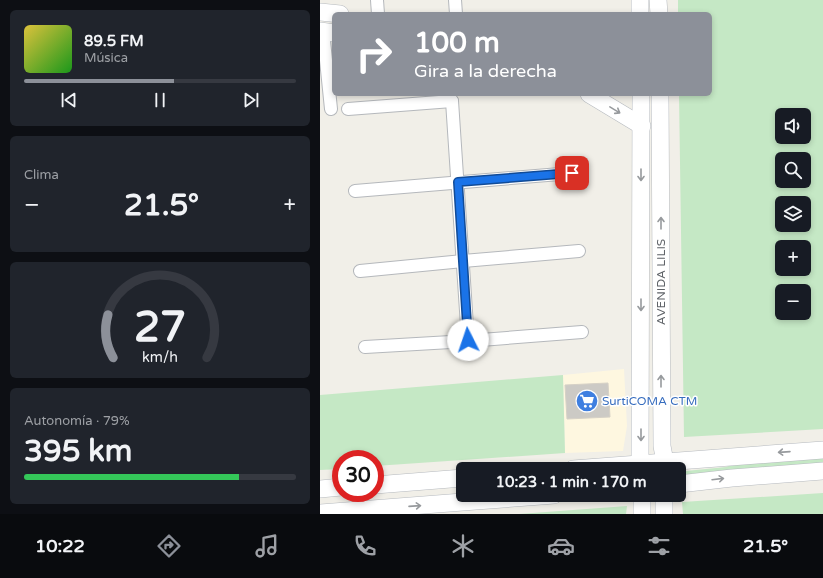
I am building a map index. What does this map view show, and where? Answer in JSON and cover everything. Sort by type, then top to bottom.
[{"type":"main road","points":[[640,0],[640,12]]},
{"type":"main road","points":[[658,0],[659,12]]},
{"type":"main road","points":[[320,12],[332,13]]},
{"type":"main road","points":[[592,96],[642,126]]},
{"type":"main road","name":"AVENIDA LILIS","points":[[641,96],[641,462]]},
{"type":"main road","name":"AVENIDA LILIS","points":[[660,96],[662,446],[664,462]]},
{"type":"main road","points":[[641,153],[661,154]]},
{"type":"main road","points":[[686,464],[823,450]]},
{"type":"main road","points":[[686,483],[823,471]]},
{"type":"main road","points":[[384,484],[456,479]]},
{"type":"main road","points":[[320,489],[332,488]]},
{"type":"main road","points":[[320,513],[463,502]]},
{"type":"main road","points":[[642,502],[642,514]]},
{"type":"main road","points":[[664,502],[664,514]]},
{"type":"street","points":[[377,0],[378,12]]},
{"type":"street","points":[[455,0],[456,12]]},
{"type":"street","points":[[326,32],[331,109]]},
{"type":"street","points":[[348,109],[452,96],[468,340]]},
{"type":"street","points":[[354,191],[572,173]]},
{"type":"street","points":[[360,271],[579,251]]},
{"type":"street","points":[[365,347],[582,332]]},
{"type":"shaded area","points":[[624,369],[627,426],[623,451],[565,453],[563,375]]},
{"type":"green space","points":[[678,0],[823,0],[823,429],[684,437],[679,96],[712,96],[712,12],[678,12]]},
{"type":"green space","points":[[563,375],[565,453],[384,465],[384,450],[332,450],[332,469],[320,470],[320,395]]},
{"type":"green space","points":[[823,457],[823,465],[686,476],[686,471],[726,467],[737,463]]},
{"type":"green space","points":[[823,493],[823,514],[683,514],[682,502]]},
{"type":"green space","points":[[627,506],[626,514],[519,514]]},
{"type":"building","name":"SurtiCOMA CTM","points":[[608,383],[610,417],[567,419],[565,385]]},
{"type":"place","name":"SurtiCOMA CTM","points":[[587,401]]},
{"type":"route","points":[[468,340],[458,182],[572,173]]}]
